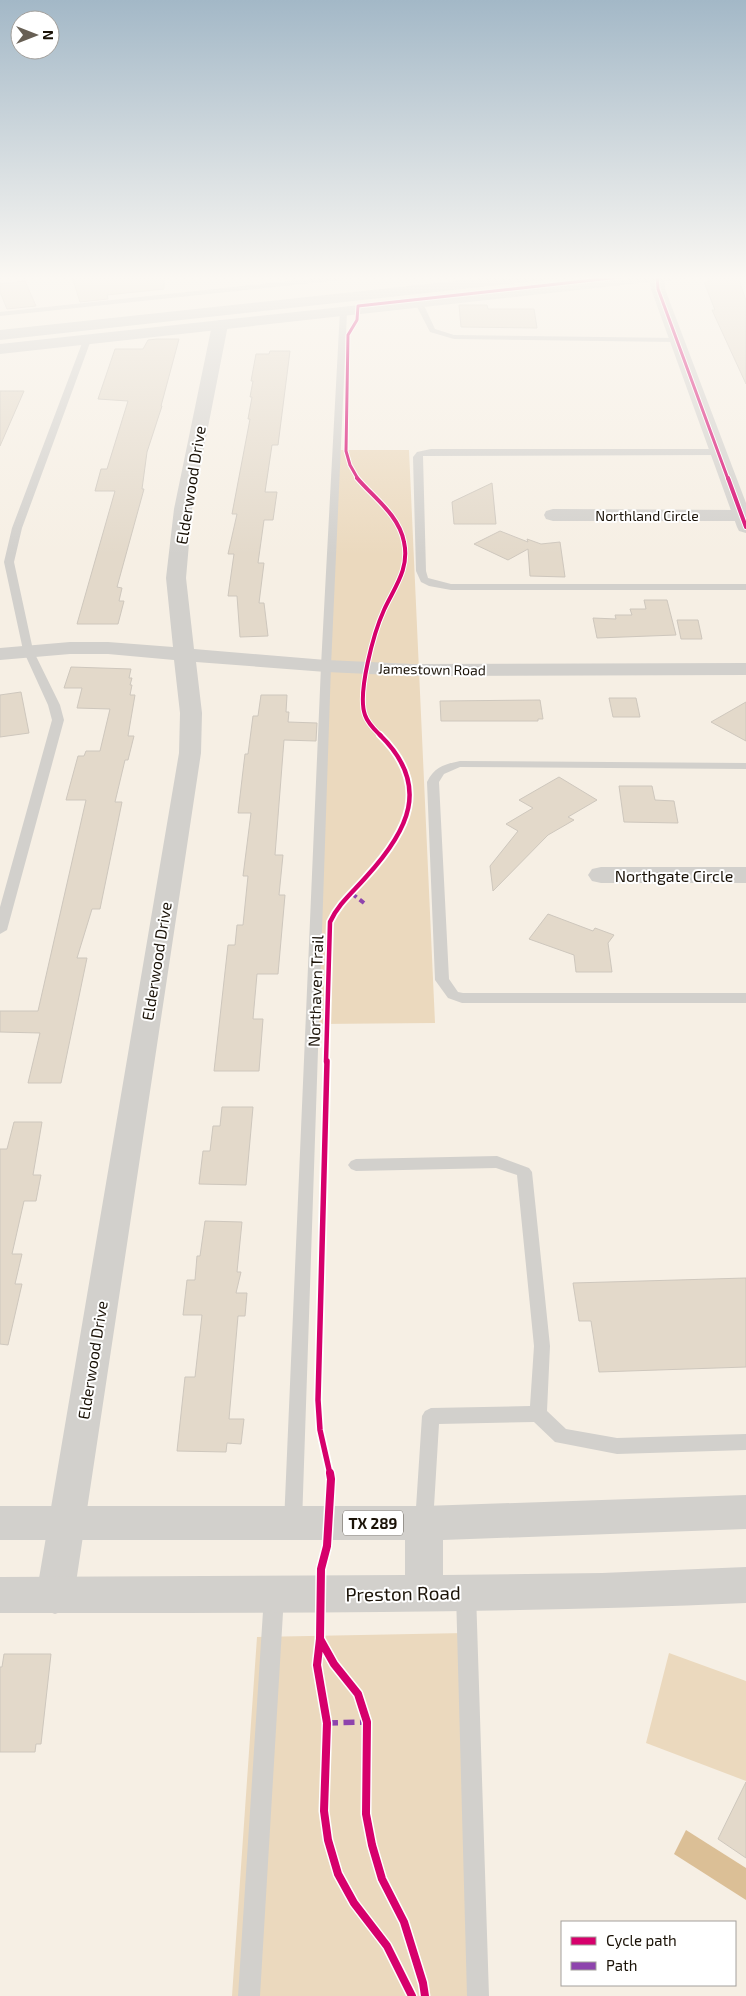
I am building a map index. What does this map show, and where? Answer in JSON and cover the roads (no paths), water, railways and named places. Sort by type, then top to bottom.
[{"type":"main road","name":"Elderwood Drive","points":[[55,1596],[190,753],[191,713],[176,578],[183,509],[211,368]]},
{"type":"main road","points":[[687,368],[744,522]]},
{"type":"main road","name":"Northland Circle","points":[[553,515],[744,522]]},
{"type":"main road","name":"Jamestown Road","points":[[0,654],[28,650],[108,648],[326,666],[413,670],[746,669]]},
{"type":"main road","name":"Northgate Circle","points":[[601,875],[746,875]]},
{"type":"main road","name":"TX 289","points":[[0,1523],[424,1522],[746,1512]]},
{"type":"main road","points":[[424,1522],[424,1592]]},
{"type":"main road","name":"Preston Road","points":[[0,1595],[274,1595],[602,1591],[746,1585]]},
{"type":"lane","points":[[0,930],[58,720],[54,705],[28,650],[9,562],[17,528],[77,368]]},
{"type":"lane","points":[[293,1522],[339,368]]},
{"type":"lane","points":[[718,452],[431,452],[420,454],[417,457],[420,571],[424,580],[432,584],[451,586],[746,587]]},
{"type":"lane","points":[[746,766],[468,764],[446,767],[436,774],[433,782],[442,980],[452,995],[462,998],[746,998]]},
{"type":"lane","points":[[356,1164],[497,1162],[524,1172],[542,1346],[538,1414]]},
{"type":"lane","points":[[424,1522],[432,1416],[538,1414],[561,1436],[617,1446],[746,1442]]},
{"type":"lane","points":[[466,1592],[478,1996]]},
{"type":"lane","points":[[249,1996],[274,1595]]}]
